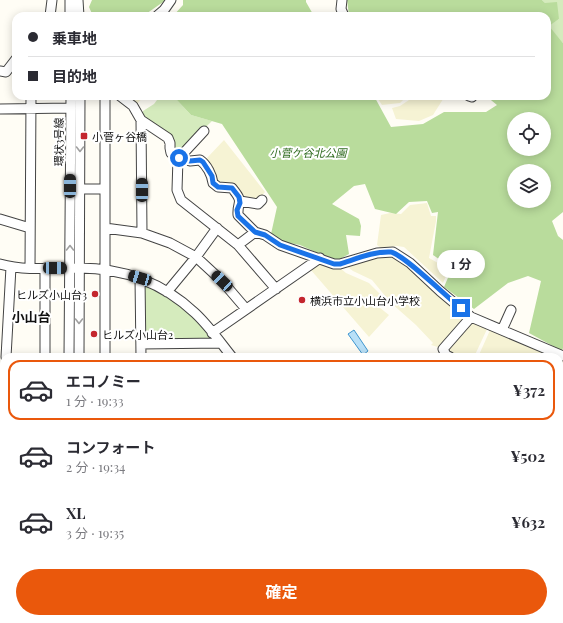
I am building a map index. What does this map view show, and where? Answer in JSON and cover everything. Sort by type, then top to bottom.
[{"type":"street","points":[[50,12],[52,0]]},
{"type":"street","points":[[70,0],[70,12]]},
{"type":"street","points":[[78,0],[79,12]]},
{"type":"street","points":[[162,12],[171,0]]},
{"type":"street","points":[[342,0],[341,8],[342,12]]},
{"type":"street","points":[[0,71],[6,72],[12,64]]},
{"type":"street","points":[[30,268],[31,100]]},
{"type":"street","name":"環状3号線","points":[[69,353],[71,100]]},
{"type":"street","name":"環状3号線","points":[[79,353],[80,100]]},
{"type":"street","points":[[105,100],[105,353]]},
{"type":"street","points":[[125,100],[133,106],[136,114],[141,120],[168,138],[172,153],[179,158],[190,161],[200,160],[212,176],[213,183],[218,187],[232,188],[239,197],[240,201],[237,210],[238,216],[255,232],[265,235],[280,245],[334,264],[340,264],[377,253],[393,252],[410,263],[471,317],[556,353]]},
{"type":"street","points":[[0,109],[71,108]]},
{"type":"street","points":[[141,120],[142,233]]},
{"type":"street","points":[[204,131],[179,158],[177,190],[181,200],[238,245],[276,289]]},
{"type":"street","points":[[80,189],[105,188]]},
{"type":"street","points":[[240,201],[258,204],[262,200]]},
{"type":"street","points":[[0,219],[30,228]]},
{"type":"street","points":[[105,228],[142,233],[170,243],[196,257],[222,281],[246,309]]},
{"type":"street","points":[[167,292],[196,257],[217,228]]},
{"type":"street","points":[[238,245],[255,232]]},
{"type":"street","points":[[212,333],[320,258]]},
{"type":"street","points":[[0,264],[11,267],[30,268],[105,269],[140,278],[167,292],[195,313],[229,353]]},
{"type":"street","points":[[6,353],[11,267]]},
{"type":"street","points":[[45,268],[45,353]]},
{"type":"street","points":[[140,278],[141,353]]},
{"type":"street","points":[[502,330],[511,310]]},
{"type":"street","points":[[445,353],[443,349],[471,317]]},
{"type":"street","points":[[141,344],[221,343]]},
{"type":"shaded area","points":[[132,100],[140,100],[137,104]]},
{"type":"shaded area","points":[[379,100],[403,100],[400,103],[382,105]]},
{"type":"shaded area","points":[[409,100],[442,100],[433,115],[419,121],[396,119],[392,108],[400,106]]},
{"type":"shaded area","points":[[224,140],[265,192],[260,198],[252,201],[244,200],[231,183],[218,182],[206,159]]},
{"type":"shaded area","points":[[427,203],[431,216],[436,216],[429,258],[447,268],[447,274],[443,283],[404,247],[397,246],[381,248],[377,245],[381,215],[390,213],[401,214],[410,205]]},
{"type":"shaded area","points":[[379,257],[397,259],[465,315],[441,348],[431,345],[433,343],[416,325],[391,303],[372,280],[353,271],[345,265]]},
{"type":"shaded area","points":[[318,262],[339,267],[346,273],[369,283],[381,295],[375,304],[389,315],[369,337],[310,269]]},
{"type":"shaded area","points":[[476,321],[488,327],[476,353],[448,353],[447,348],[470,322]]},
{"type":"shaded area","points":[[491,328],[546,353],[480,353]]},
{"type":"green space","points":[[92,0],[166,0],[149,12],[91,12],[89,7]]},
{"type":"green space","points":[[183,0],[306,0],[312,12],[177,12],[183,5]]},
{"type":"green space","name":"小菅ケ谷北公園","points":[[347,0],[542,0],[545,3],[557,2],[559,19],[551,25],[551,12],[349,12]]},
{"type":"green space","points":[[542,0],[563,0],[563,43],[551,29],[551,24],[559,19]]},
{"type":"green space","name":"小菅ケ谷北公園","points":[[551,28],[563,43],[563,212],[552,221],[558,236],[563,240],[562,351],[529,333],[541,281],[528,276],[508,283],[474,309],[444,287],[450,273],[449,266],[433,255],[438,212],[432,213],[427,201],[409,202],[396,214],[375,209],[365,184],[354,186],[332,204],[359,219],[361,226],[360,236],[346,235],[349,254],[338,260],[300,245],[284,242],[271,234],[277,207],[222,124],[191,115],[177,100],[376,100],[391,127],[423,124],[444,112],[486,112],[497,105],[491,100],[551,100]]},
{"type":"green space","points":[[157,100],[177,100],[191,115],[212,121],[179,153],[142,117],[143,111],[154,104]]},
{"type":"green space","points":[[147,284],[183,306],[211,336],[209,341],[145,341],[145,285]]},
{"type":"water","points":[[354,330],[368,351],[362,353],[348,334]]},
{"type":"place","name":"小菅ヶ谷橋","points":[[84,136]]},
{"type":"place","name":"ヒルズ小山台3","points":[[95,294]]},
{"type":"place","name":"横浜市立小山台小学校","points":[[302,300]]},
{"type":"place","name":"ヒルズ小山台2","points":[[94,334]]},
{"type":"district","name":"小山台","points":[[31,316]]},
{"type":"route","points":[[179,158],[190,161],[200,160],[212,176],[213,183],[218,187],[232,188],[239,197],[240,203],[237,210],[238,216],[255,232],[265,235],[280,245],[334,264],[340,264],[377,253],[393,252],[410,263],[461,308]]}]
